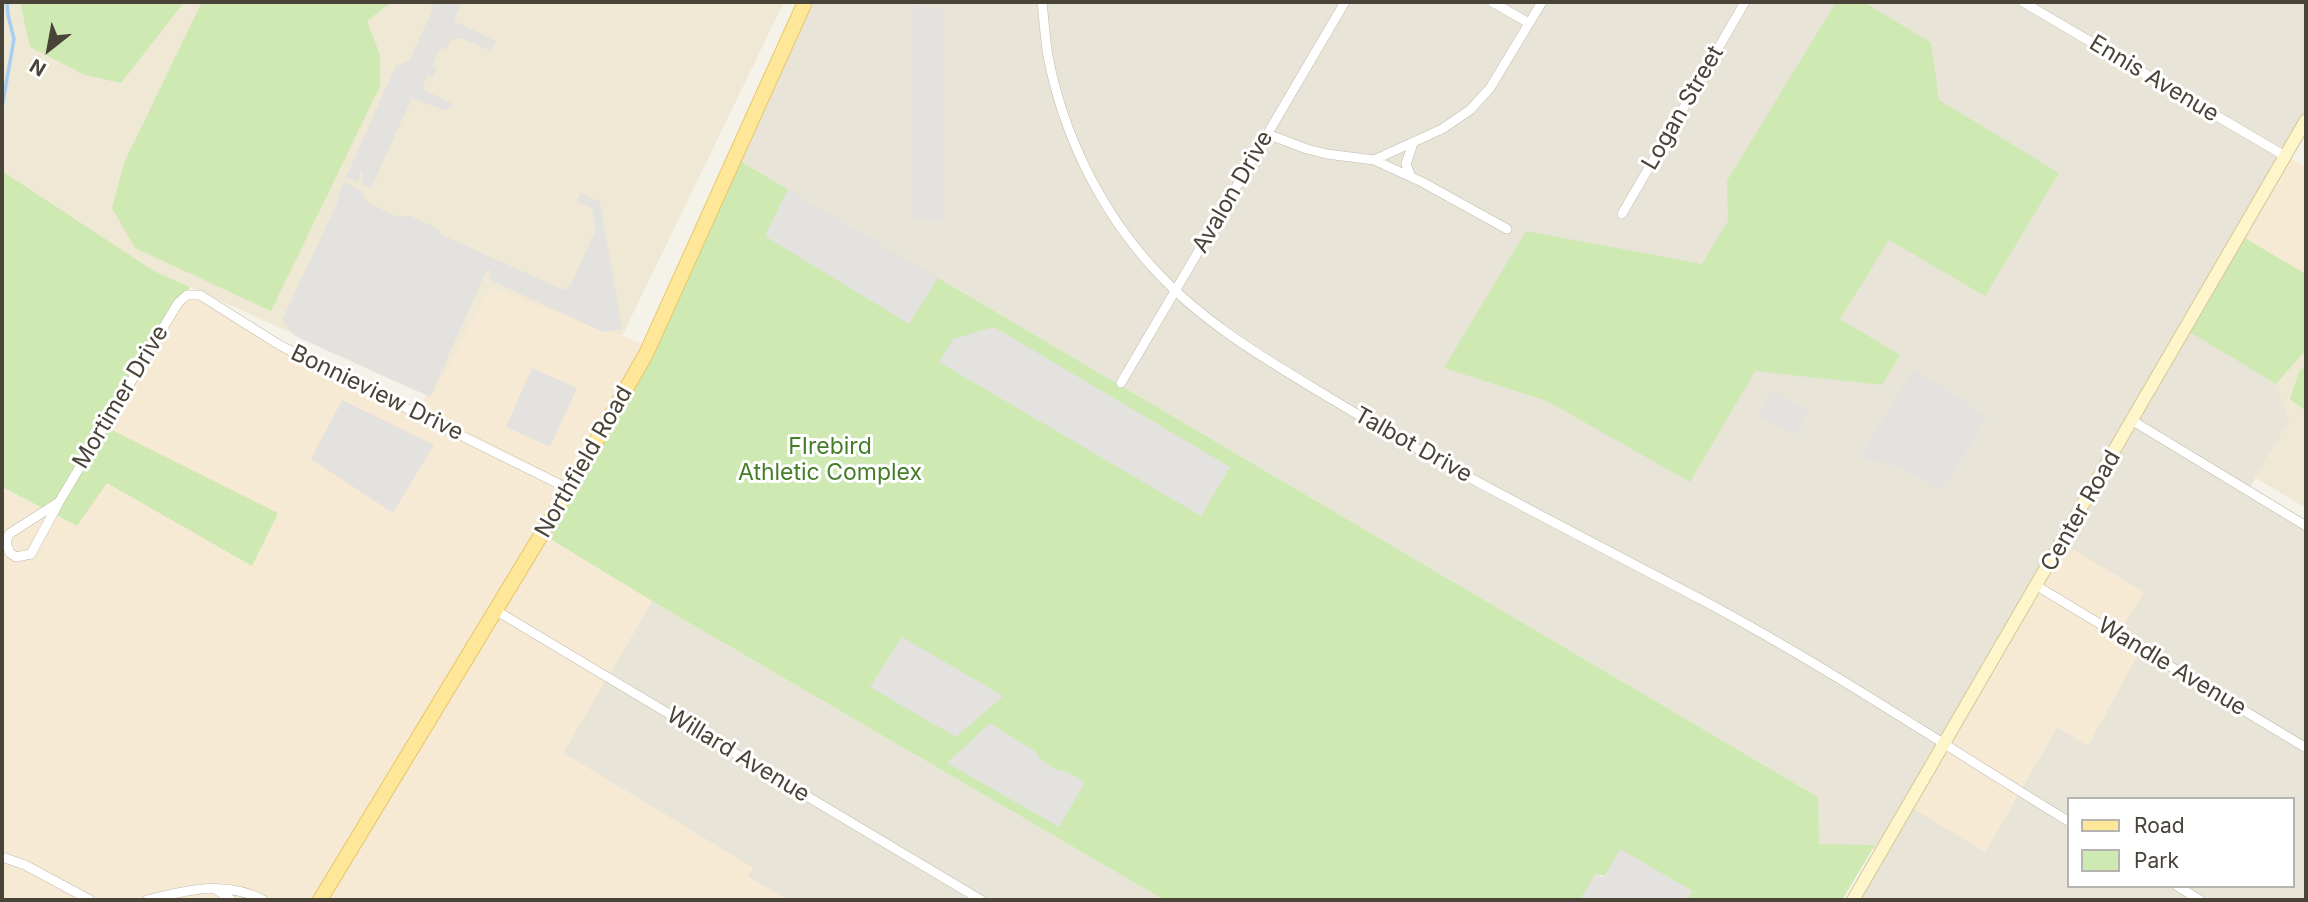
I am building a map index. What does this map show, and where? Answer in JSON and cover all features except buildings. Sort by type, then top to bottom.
[{"type":"main road","name":"Northfield Road","points":[[320,900],[569,489],[646,354],[805,2]]},
{"type":"main road","name":"Center Road","points":[[1853,900],[2306,120]]},
{"type":"street","name":"Talbot Drive","points":[[1042,2],[1051,66],[1062,110],[1080,158],[1119,225],[1155,270],[1176,292],[1233,340],[1388,432],[1768,636],[2066,820]]},
{"type":"street","name":"Avalon Drive","points":[[1121,383],[1345,2]]},
{"type":"street","points":[[1492,2],[1529,23]]},
{"type":"street","points":[[1374,160],[1442,129],[1471,110],[1490,88],[1542,2]]},
{"type":"street","name":"Logan Street","points":[[1622,214],[1745,2]]},
{"type":"street","name":"Ennis Avenue","points":[[2023,2],[2285,156]]},
{"type":"street","points":[[1267,134],[1327,154],[1374,160],[1507,229]]},
{"type":"street","points":[[1411,177],[1406,164],[1413,142]]},
{"type":"street","name":"Bonnieview Drive","points":[[187,295],[200,295],[281,345],[569,489]]},
{"type":"street","name":"Mortimer Drive","points":[[59,502],[9,534],[6,542],[10,553],[16,556],[31,554],[59,502],[178,303],[187,295]]},
{"type":"street","points":[[2133,421],[2306,526]]},
{"type":"street","name":"Wandle Avenue","points":[[2037,586],[2306,748]]},
{"type":"street","name":"Willard Avenue","points":[[495,610],[981,900]]},
{"type":"street","points":[[2,857],[25,865],[90,900]]},
{"type":"street","points":[[147,900],[194,888],[240,890],[263,900]]},
{"type":"street","points":[[2180,888],[2200,900]]},
{"type":"street","points":[[216,889],[231,900]]},
{"type":"shaded area","points":[[2,2],[784,2],[622,336],[490,287],[432,396],[154,271],[2,171]]},
{"type":"shaded area","points":[[427,2],[462,2],[454,21],[496,41],[491,51],[461,38],[451,40],[445,50],[440,48],[432,66],[437,69],[433,78],[427,76],[422,89],[453,104],[447,111],[412,98],[371,188],[362,184],[362,172],[358,183],[346,177],[396,66],[409,61],[424,29],[434,6]]},
{"type":"shaded area","points":[[805,2],[2306,2],[2306,120],[2186,330],[2276,384],[2290,420],[2248,491],[2306,526],[2306,900],[1853,900],[1883,850],[1818,844],[1818,797],[735,158]],"holes":[[[2062,543],[2117,635],[2088,745],[2057,727],[1985,852]]]},
{"type":"shaded area","points":[[912,6],[943,8],[944,221],[911,219]]},
{"type":"shaded area","points":[[2286,155],[2306,167],[2306,274],[2240,235]]},
{"type":"shaded area","points":[[344,182],[360,190],[370,204],[397,217],[410,216],[439,229],[440,234],[563,290],[570,286],[596,230],[592,208],[577,202],[581,193],[600,202],[622,329],[603,332],[488,279],[491,271],[487,269],[430,397],[295,336],[282,320],[338,201],[337,197]]},
{"type":"shaded area","points":[[788,189],[938,278],[909,324],[765,236]]},
{"type":"shaded area","points":[[490,287],[650,346],[542,534],[652,601],[563,753],[753,868],[748,877],[787,900],[2,900],[2,487],[77,526],[107,482],[252,566],[103,426],[178,303],[200,295],[282,346],[416,413]]},
{"type":"shaded area","points":[[994,327],[1230,467],[1201,516],[939,362],[953,339]]},
{"type":"shaded area","points":[[2306,350],[2306,508],[2254,477],[2290,420],[2276,384]]},
{"type":"shaded area","points":[[532,368],[577,388],[550,447],[506,427]]},
{"type":"shaded area","points":[[1913,369],[1988,416],[1941,491],[1898,467],[1860,458]]},
{"type":"shaded area","points":[[1773,390],[1809,412],[1794,437],[1758,415]]},
{"type":"shaded area","points":[[342,400],[434,445],[393,513],[311,459]]},
{"type":"shaded area","points":[[2062,543],[2144,592],[2118,634],[2141,649],[2088,746],[2057,727],[1985,852],[1909,806]]},
{"type":"shaded area","points":[[652,601],[1164,900],[787,900],[747,876],[753,868],[563,753]]},
{"type":"shaded area","points":[[902,637],[1003,696],[956,737],[870,687]]},
{"type":"shaded area","points":[[990,723],[1036,752],[1040,759],[1054,769],[1070,773],[1085,782],[1059,827],[947,763]]},
{"type":"shaded area","points":[[1620,849],[1692,891],[1688,898],[1690,900],[1580,900],[1596,873],[1605,876]]},
{"type":"green space","points":[[20,2],[184,2],[121,83],[85,75],[30,47]]},
{"type":"green space","points":[[202,2],[389,4],[367,21],[380,55],[380,86],[271,311],[135,248],[112,208],[124,163]]},
{"type":"green space","points":[[1836,2],[1864,2],[1931,43],[1939,100],[2059,173],[1985,296],[1889,240],[1840,319],[1900,355],[1882,385],[1755,371],[1690,482],[1547,401],[1444,368],[1526,231],[1702,264],[1728,221],[1727,181]]},
{"type":"green space","name":"FIrebird Athletic Complex","points":[[735,158],[1818,797],[1819,844],[1875,845],[1842,900],[1690,900],[1688,898],[1692,891],[1620,850],[1605,876],[1596,874],[1580,900],[1164,900],[542,534],[646,354]]},
{"type":"green space","points":[[2,171],[154,271],[190,287],[104,426],[278,513],[252,566],[107,483],[77,526],[2,487]]},
{"type":"green space","points":[[2240,235],[2306,274],[2306,350],[2276,384],[2186,330]]},
{"type":"green space","points":[[2306,368],[2306,411],[2290,399],[2300,369]]},
{"type":"waterway","points":[[2,107],[14,39],[7,2]]}]
